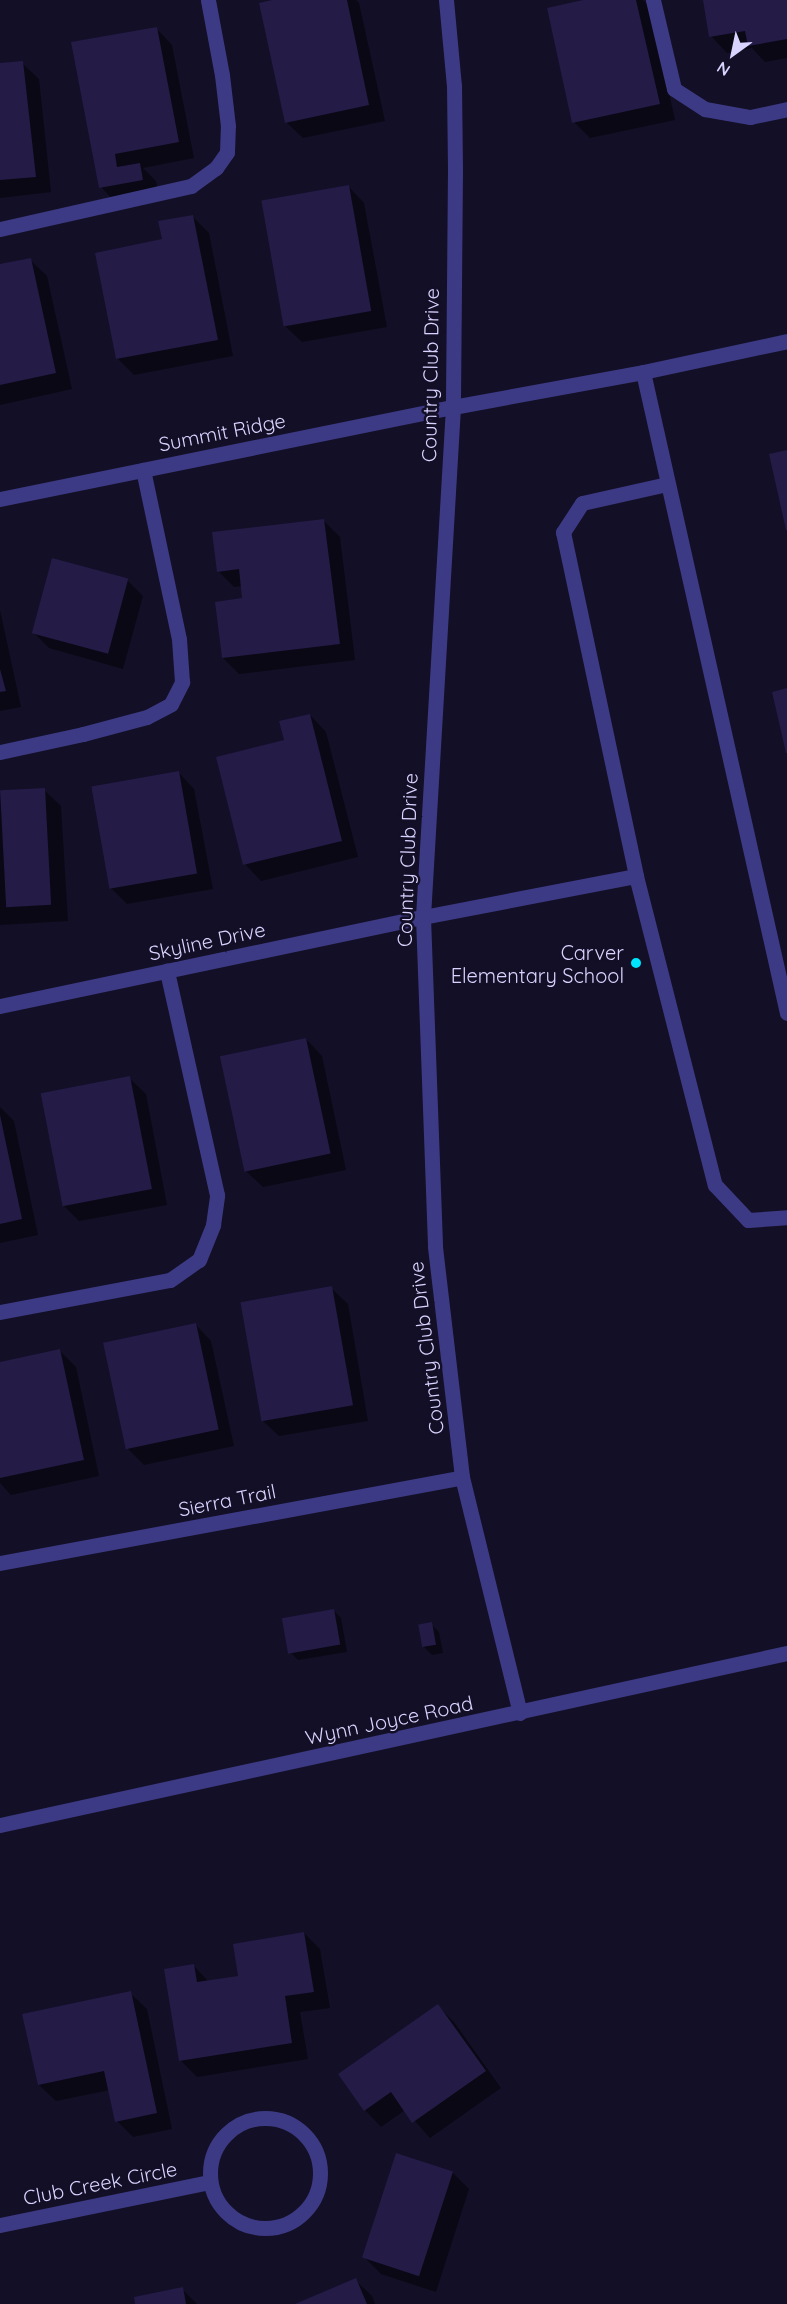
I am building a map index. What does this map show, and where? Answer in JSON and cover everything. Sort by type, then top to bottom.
[{"type":"street","points":[[0,228],[191,186],[216,168],[227,152],[228,126],[222,75],[208,0]]},
{"type":"street","name":"Country Club Drive","points":[[446,0],[454,86],[453,407],[423,917],[435,1247],[462,1478],[520,1713]]},
{"type":"street","points":[[653,0],[674,89],[705,109],[750,117],[787,109]]},
{"type":"street","name":"Summit Ridge","points":[[0,499],[453,407],[643,372],[787,341]]},
{"type":"street","points":[[643,372],[787,1013]]},
{"type":"street","points":[[0,752],[147,717],[171,704],[182,682],[179,639],[143,470]]},
{"type":"street","points":[[667,484],[582,503],[563,532],[636,876],[715,1185],[748,1220],[787,1217]]},
{"type":"street","name":"Skyline Drive","points":[[0,1006],[423,917],[636,876]]},
{"type":"street","points":[[0,1312],[170,1280],[199,1260],[213,1225],[217,1195],[167,971]]},
{"type":"street","name":"Sierra Trail","points":[[0,1563],[462,1478]]},
{"type":"street","name":"Wynn Joyce Road","points":[[0,1825],[787,1653]]},
{"type":"street","points":[[261,2117],[280,2120],[297,2127],[310,2140],[318,2157],[321,2176],[317,2193],[308,2209],[294,2221],[277,2228],[259,2229],[241,2224],[226,2214],[215,2199],[209,2182],[209,2163],[216,2146],[227,2132],[243,2122],[261,2117]]},
{"type":"street","name":"Club Creek Circle","points":[[0,2225],[209,2182]]},
{"type":"building","points":[[272,0],[347,0],[369,105],[285,123],[259,3]]},
{"type":"building","points":[[583,0],[636,0],[660,104],[572,123],[547,8]]},
{"type":"building","points":[[703,0],[787,0],[787,39],[748,46],[745,31],[709,37]]},
{"type":"building","points":[[157,27],[179,142],[115,154],[117,167],[140,163],[143,180],[99,188],[71,42]]},
{"type":"building","points":[[23,61],[36,177],[0,180],[0,63]]},
{"type":"building","points":[[349,185],[371,311],[284,327],[261,200]]},
{"type":"building","points":[[193,215],[218,340],[116,359],[95,253],[162,239],[158,221]]},
{"type":"building","points":[[31,258],[56,373],[0,385],[0,264]]},
{"type":"building","points":[[787,450],[787,530],[786,530],[769,454]]},
{"type":"building","points":[[324,519],[340,644],[222,658],[215,602],[242,598],[239,569],[217,572],[212,532]]},
{"type":"building","points":[[52,558],[128,578],[108,654],[32,633]]},
{"type":"building","points":[[0,669],[6,691],[0,692]]},
{"type":"building","points":[[787,688],[787,753],[786,753],[772,692]]},
{"type":"building","points":[[310,714],[342,841],[243,865],[216,757],[284,740],[279,721]]},
{"type":"building","points":[[179,771],[197,873],[109,889],[91,786]]},
{"type":"building","points":[[45,788],[51,905],[6,907],[0,790]]},
{"type":"building","points":[[306,1038],[331,1153],[244,1172],[220,1056]]},
{"type":"building","points":[[130,1076],[152,1189],[63,1206],[41,1093]]},
{"type":"building","points":[[0,1115],[22,1219],[0,1224]]},
{"type":"building","points":[[332,1286],[353,1405],[261,1421],[240,1302]]},
{"type":"building","points":[[196,1323],[219,1430],[126,1449],[103,1343]]},
{"type":"building","points":[[60,1349],[84,1460],[0,1478],[0,1362]]},
{"type":"building","points":[[334,1609],[340,1644],[288,1654],[282,1618]]},
{"type":"building","points":[[432,1622],[436,1645],[422,1647],[418,1624]]},
{"type":"building","points":[[304,1932],[314,1992],[285,1996],[292,2043],[179,2061],[164,1969],[194,1964],[197,1982],[238,1976],[233,1944]]},
{"type":"building","points":[[131,1991],[157,2113],[115,2122],[104,2071],[38,2085],[22,2014]]},
{"type":"building","points":[[438,2004],[486,2071],[412,2123],[391,2092],[364,2111],[338,2074]]},
{"type":"building","points":[[396,2153],[453,2172],[419,2276],[362,2258]]},
{"type":"building","points":[[356,2278],[367,2304],[295,2304]]},
{"type":"building","points":[[183,2287],[186,2304],[135,2304],[134,2297]]},
{"type":"place","name":"Carver Elementary School","points":[[636,963]]}]
